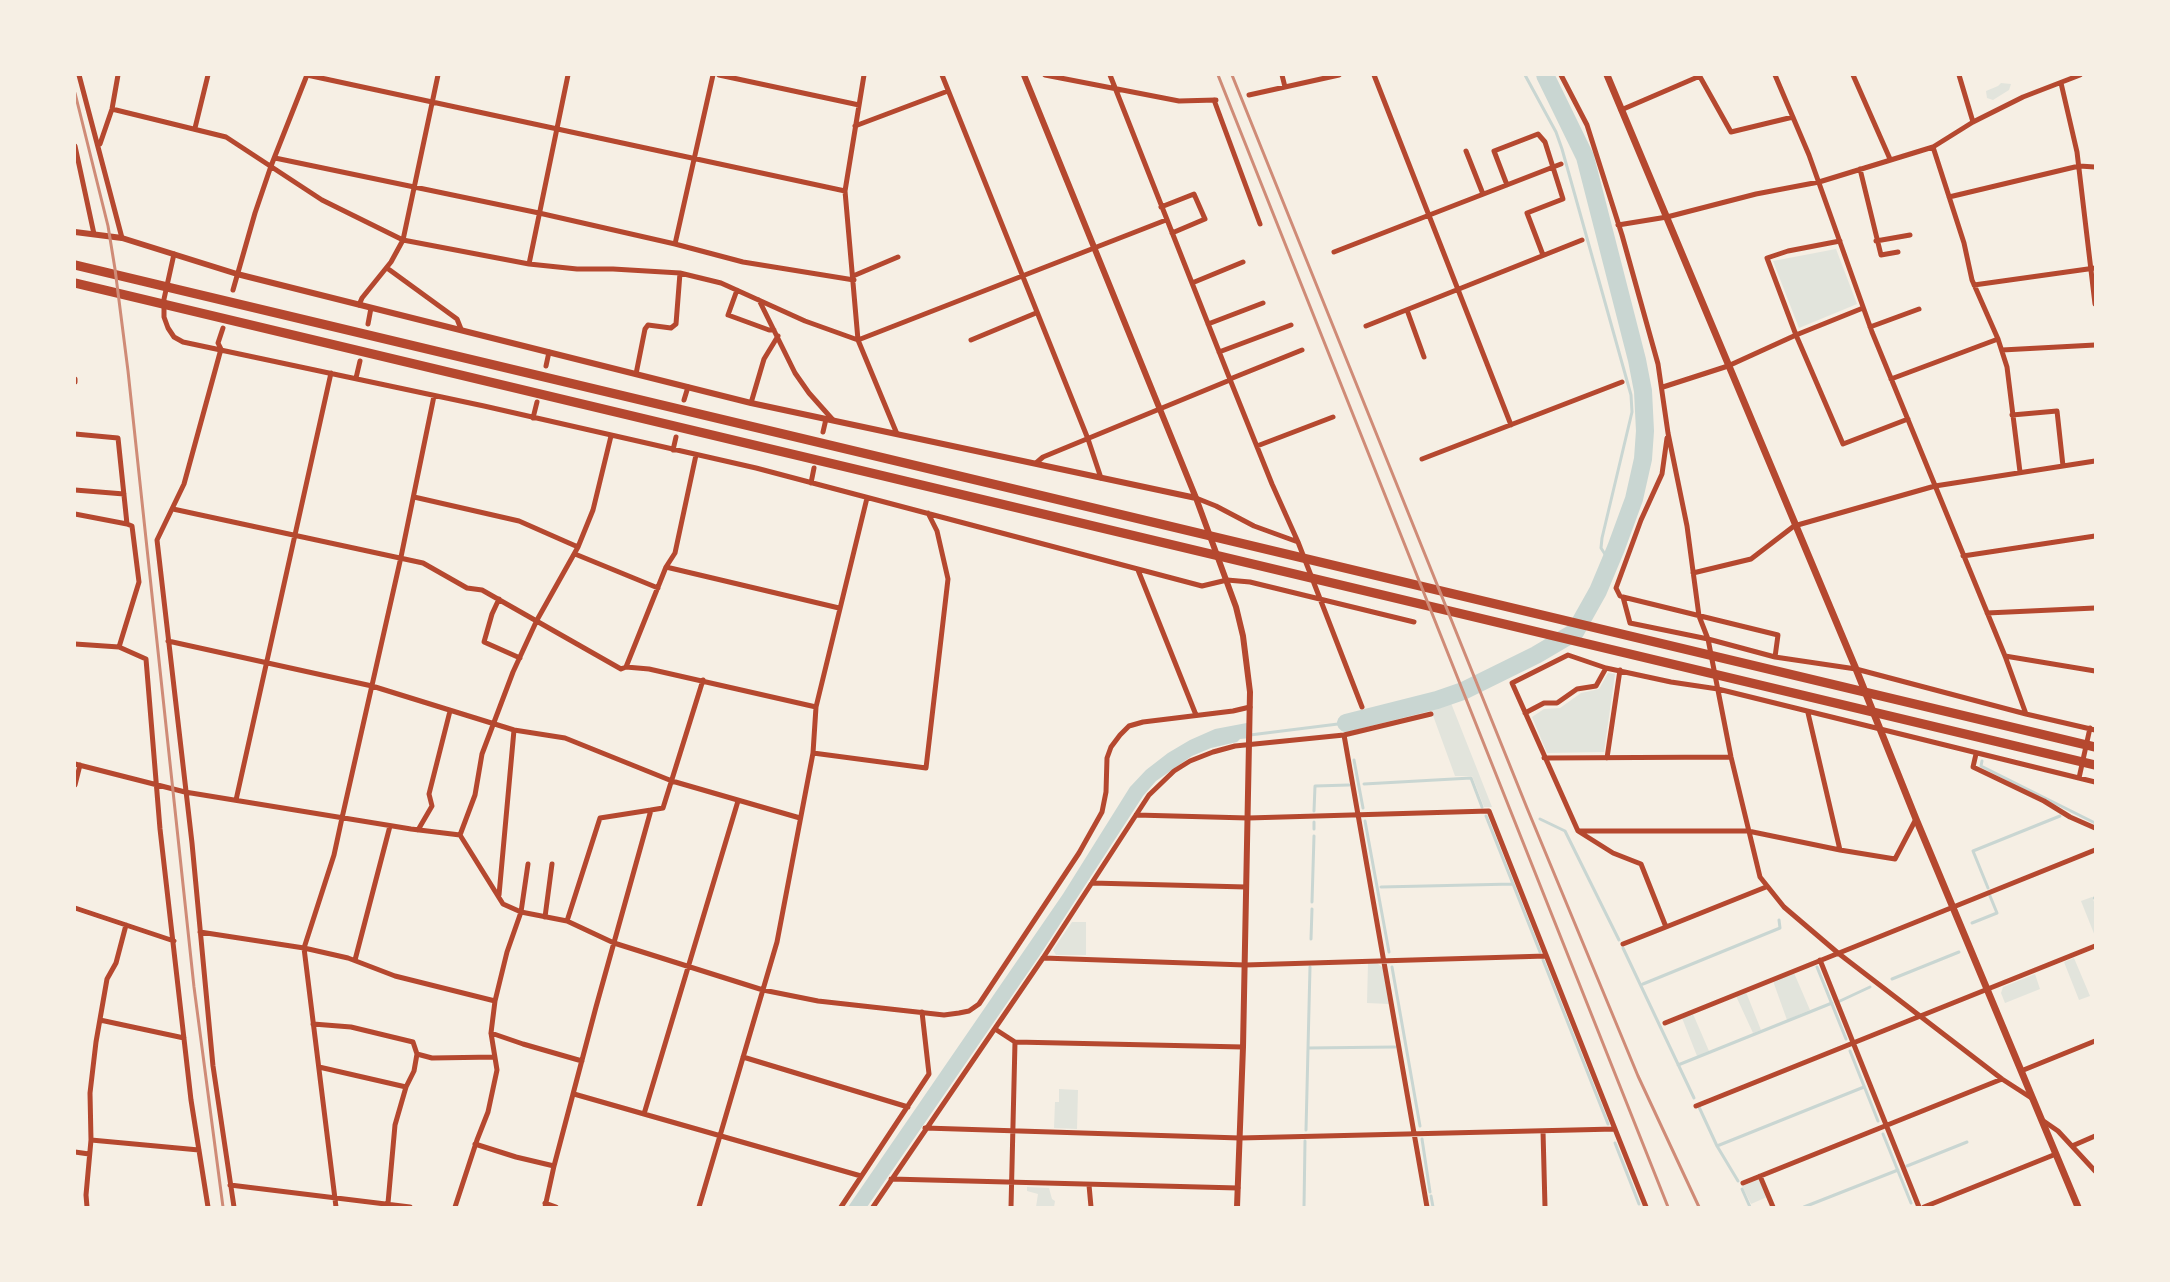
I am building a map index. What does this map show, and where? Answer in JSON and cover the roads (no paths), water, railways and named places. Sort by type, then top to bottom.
[{"type":"highway","points":[[75,265],[2095,747]]},
{"type":"highway","points":[[75,283],[2095,765]]},
{"type":"main road","points":[[1607,75],[2078,1207]]},
{"type":"street","points":[[79,75],[122,238]]},
{"type":"street","points":[[99,146],[112,109],[118,75]]},
{"type":"street","points":[[195,128],[208,75]]},
{"type":"street","points":[[233,290],[271,166],[307,75],[845,191]]},
{"type":"street","points":[[359,304],[387,268],[403,240],[438,75]]},
{"type":"street","points":[[529,264],[568,75]]},
{"type":"street","points":[[675,244],[713,75]]},
{"type":"street","points":[[720,75],[859,105]]},
{"type":"street","points":[[864,75],[845,191],[858,340],[897,434]]},
{"type":"street","points":[[942,75],[1088,439],[1101,478]]},
{"type":"street","points":[[1024,75],[1196,498],[1227,580],[1243,636],[1248,663],[1250,720],[1237,1207]]},
{"type":"street","points":[[1045,75],[1179,101],[1215,100],[1260,224]]},
{"type":"street","points":[[1110,75],[1362,707]]},
{"type":"street","points":[[1282,75],[1285,87]]},
{"type":"street","points":[[1249,95],[1339,75]]},
{"type":"street","points":[[1374,75],[1511,424]]},
{"type":"street","points":[[1561,75],[1587,125],[1658,364],[1668,433],[1687,526],[1699,616],[1708,639],[1731,757],[1760,877],[1784,907],[1838,953],[2002,1079],[2033,1099]]},
{"type":"street","points":[[1775,75],[1819,182],[1870,327],[2006,656],[2026,714]]},
{"type":"street","points":[[1853,75],[1890,159]]},
{"type":"street","points":[[1959,75],[1973,122]]},
{"type":"street","points":[[1618,225],[1667,217],[1756,194],[1819,182],[1933,147],[1973,122],[2023,97],[2080,75]]},
{"type":"street","points":[[1620,110],[1700,76],[1731,132],[1793,117]]},
{"type":"street","points":[[2061,82],[2079,166],[2093,268],[2095,304]]},
{"type":"street","points":[[855,126],[948,91]]},
{"type":"street","points":[[112,109],[226,137],[321,200],[403,240],[529,264],[577,269],[680,273],[722,283],[805,321],[858,340],[1166,219]]},
{"type":"street","points":[[1507,185],[1494,151],[1538,134],[1545,142],[1563,199],[1527,213],[1543,255]]},
{"type":"street","points":[[75,146],[94,234]]},
{"type":"street","points":[[1933,147],[1974,285],[1998,339],[2007,367],[2020,472]]},
{"type":"street","points":[[1466,151],[1483,194]]},
{"type":"street","points":[[275,158],[539,213],[744,262],[853,278],[898,257]]},
{"type":"street","points":[[1334,252],[1562,164]]},
{"type":"street","points":[[1949,197],[2079,166],[2095,167]]},
{"type":"street","points":[[1860,169],[1881,255],[1898,252]]},
{"type":"street","points":[[1161,207],[1194,194],[1205,219],[1172,233]]},
{"type":"street","points":[[75,232],[122,238],[237,274],[751,403],[1196,498],[1254,526],[1298,542]]},
{"type":"street","points":[[1876,241],[1910,235]]},
{"type":"street","points":[[1366,326],[1582,240]]},
{"type":"street","points":[[1840,242],[1788,250],[1767,258],[1796,335],[1843,444],[1908,419]]},
{"type":"street","points":[[174,254],[164,299],[164,317],[174,337],[183,342],[356,378],[696,455],[928,513],[1202,586],[1227,580],[1250,582],[1414,622]]},
{"type":"street","points":[[1192,283],[1243,262]]},
{"type":"street","points":[[387,268],[458,319],[461,329]]},
{"type":"street","points":[[1974,285],[2093,268]]},
{"type":"street","points":[[636,374],[645,329],[648,326],[671,328],[676,324],[680,273]]},
{"type":"street","points":[[737,290],[728,315],[774,330]]},
{"type":"street","points":[[759,300],[795,373],[829,419]]},
{"type":"street","points":[[1208,324],[1263,303]]},
{"type":"street","points":[[368,324],[371,308]]},
{"type":"street","points":[[1663,387],[1728,366],[1863,308]]},
{"type":"street","points":[[1870,327],[1918,309]]},
{"type":"street","points":[[1407,310],[1424,357]]},
{"type":"street","points":[[972,340],[1036,313]]},
{"type":"street","points":[[1219,352],[1291,324]]},
{"type":"street","points":[[223,328],[218,343],[221,349],[184,484],[157,540],[213,1066],[234,1207]]},
{"type":"street","points":[[751,403],[764,359],[778,336]]},
{"type":"street","points":[[1891,379],[1998,339]]},
{"type":"street","points":[[2002,350],[2095,345]]},
{"type":"street","points":[[1036,463],[1043,457],[1302,350]]},
{"type":"street","points":[[546,366],[549,352]]},
{"type":"street","points":[[356,378],[360,361]]},
{"type":"street","points":[[236,800],[331,373]]},
{"type":"street","points":[[1422,459],[1622,382]]},
{"type":"street","points":[[684,400],[688,387]]},
{"type":"street","points":[[336,1207],[304,948],[334,855],[401,557],[434,396]]},
{"type":"street","points":[[533,418],[537,402]]},
{"type":"street","points":[[2013,415],[2057,411],[2063,466]]},
{"type":"street","points":[[1257,446],[1332,417]]},
{"type":"street","points":[[823,432],[829,419]]},
{"type":"street","points":[[1668,433],[1662,474],[1641,520],[1616,588],[1623,597],[1778,634],[1775,657]]},
{"type":"street","points":[[75,434],[118,438],[128,524]]},
{"type":"street","points":[[460,835],[475,795],[482,754],[520,658],[537,620],[578,547],[593,510],[611,436]]},
{"type":"street","points":[[673,450],[676,437]]},
{"type":"street","points":[[626,667],[666,567],[675,553],[696,455]]},
{"type":"street","points":[[1693,573],[1751,559],[1794,526],[1935,486],[2095,461]]},
{"type":"street","points":[[811,483],[814,468]]},
{"type":"street","points":[[75,490],[124,494]]},
{"type":"street","points":[[414,497],[519,521],[578,547]]},
{"type":"street","points":[[699,1207],[777,942],[813,753],[816,707],[867,498]]},
{"type":"street","points":[[173,509],[423,562],[468,588],[482,590],[499,599],[621,669],[626,667],[649,669],[816,707]]},
{"type":"street","points":[[813,753],[926,768],[948,579],[937,531],[928,513]]},
{"type":"street","points":[[75,514],[132,526],[139,582],[118,647]]},
{"type":"street","points":[[1963,556],[2095,536]]},
{"type":"street","points":[[574,554],[658,588]]},
{"type":"street","points":[[666,567],[839,608]]},
{"type":"street","points":[[1138,570],[1196,716]]},
{"type":"street","points":[[1623,597],[1630,623],[1708,639],[1775,657],[1856,669],[2026,714],[2093,729],[2079,778]]},
{"type":"street","points":[[499,599],[484,642],[520,658]]},
{"type":"street","points":[[1988,613],[2095,608]]},
{"type":"street","points":[[168,641],[372,686],[514,730],[565,738],[672,781],[800,818]]},
{"type":"street","points":[[75,644],[118,647],[146,659],[184,1038],[208,1207]]},
{"type":"street","points":[[1666,927],[1641,864],[1612,853],[1578,831],[1512,683],[1568,655],[1605,668],[1718,689],[2095,782]]},
{"type":"street","points":[[2006,656],[2095,671]]},
{"type":"street","points":[[1525,713],[1544,704],[1557,704],[1577,689],[1596,686],[1605,668]]},
{"type":"street","points":[[1607,759],[1620,670]]},
{"type":"street","points":[[567,921],[600,818],[663,808],[703,680]]},
{"type":"street","points":[[460,835],[503,904],[521,912],[567,921],[614,943],[763,990],[818,1001],[944,1015],[959,1013],[969,1011],[979,1004],[1079,853],[1102,812],[1106,792],[1107,759],[1111,747],[1120,735],[1129,726],[1143,722],[1250,707]]},
{"type":"street","points":[[418,830],[432,806],[429,794],[450,711]]},
{"type":"street","points":[[1808,713],[1840,850]]},
{"type":"street","points":[[873,1207],[1043,958],[1149,795],[1174,771],[1214,752],[1234,746],[1344,735],[1431,714]]},
{"type":"street","points":[[499,897],[514,730]]},
{"type":"street","points":[[1344,735],[1416,1134],[1427,1207]]},
{"type":"street","points":[[1976,754],[1973,767],[2095,828]]},
{"type":"street","points":[[1544,758],[1731,757]]},
{"type":"street","points":[[75,785],[78,765],[185,792],[390,826],[460,835]]},
{"type":"street","points":[[644,1114],[738,801]]},
{"type":"street","points":[[556,1207],[545,1205],[554,1166],[651,810]]},
{"type":"street","points":[[1136,814],[1248,818],[1489,811],[1646,1207]]},
{"type":"street","points":[[1578,831],[1748,831],[1895,859],[1916,819]]},
{"type":"street","points":[[355,960],[390,826]]},
{"type":"street","points":[[1665,1023],[2095,850]]},
{"type":"street","points":[[455,1207],[488,1112],[497,1070],[491,1033],[495,1001],[507,952],[521,912],[528,864]]},
{"type":"street","points":[[544,916],[552,864]]},
{"type":"street","points":[[1092,883],[1246,886]]},
{"type":"street","points":[[1623,944],[1766,886]]},
{"type":"street","points":[[75,908],[174,941]]},
{"type":"street","points":[[87,1207],[91,1140],[90,1093],[100,1020],[107,979],[116,963],[126,925]]},
{"type":"street","points":[[200,932],[304,948],[355,960],[395,976],[495,1001]]},
{"type":"street","points":[[1696,1106],[2095,946]]},
{"type":"street","points":[[1043,958],[1245,965],[1546,956]]},
{"type":"street","points":[[1820,960],[1919,1207]]},
{"type":"street","points":[[841,1207],[929,1074],[922,1012]]},
{"type":"street","points":[[100,1020],[184,1038]]},
{"type":"street","points":[[313,1024],[351,1027],[413,1042],[417,1054],[414,1071],[406,1087],[395,1125],[388,1203]]},
{"type":"street","points":[[995,1029],[1015,1042],[1243,1047]]},
{"type":"street","points":[[491,1033],[582,1061]]},
{"type":"street","points":[[2021,1071],[2095,1041]]},
{"type":"street","points":[[1011,1207],[1015,1042]]},
{"type":"street","points":[[417,1054],[432,1058],[495,1057]]},
{"type":"street","points":[[743,1058],[908,1107]]},
{"type":"street","points":[[319,1067],[406,1087]]},
{"type":"street","points":[[1743,1183],[2002,1079]]},
{"type":"street","points":[[574,1094],[861,1176]]},
{"type":"street","points":[[2041,1119],[2058,1131],[2095,1171]]},
{"type":"street","points":[[925,1128],[1239,1138],[1615,1129]]},
{"type":"street","points":[[1543,1131],[1545,1207]]},
{"type":"street","points":[[2072,1146],[2095,1137]]},
{"type":"street","points":[[91,1140],[199,1150]]},
{"type":"street","points":[[475,1144],[554,1166]]},
{"type":"street","points":[[75,1152],[89,1154]]},
{"type":"street","points":[[1924,1207],[2056,1154]]},
{"type":"street","points":[[1760,1176],[1773,1207]]},
{"type":"street","points":[[891,1179],[1238,1188]]},
{"type":"street","points":[[230,1185],[410,1207]]},
{"type":"street","points":[[1089,1185],[1091,1207]]},
{"type":"waterway","points":[[1525,75],[1556,132],[1562,149],[1631,395],[1632,412],[1602,538],[1601,548],[1610,562]]},
{"type":"waterway","points":[[1346,723],[1437,700],[1463,691],[1536,655],[1575,632],[1598,591],[1634,499],[1643,459],[1645,431],[1643,391],[1637,360],[1585,157],[1545,75]]},
{"type":"waterway","points":[[1250,735],[1346,723]]},
{"type":"waterway","points":[[1354,760],[1363,808]]},
{"type":"waterway","points":[[1982,761],[1981,766],[2095,823]]},
{"type":"waterway","points":[[1364,784],[1471,778],[1482,807]]},
{"type":"waterway","points":[[1314,811],[1315,786],[1349,785]]},
{"type":"waterway","points":[[1486,816],[1540,952]]},
{"type":"waterway","points":[[1988,888],[1973,851],[2060,816]]},
{"type":"waterway","points":[[1540,819],[1565,831],[1619,940]]},
{"type":"waterway","points":[[1365,821],[1389,952]]},
{"type":"waterway","points":[[1314,822],[1314,829]]},
{"type":"waterway","points":[[1312,902],[1314,836]]},
{"type":"waterway","points":[[1381,887],[1513,884]]},
{"type":"waterway","points":[[1972,923],[1997,913],[1990,896]]},
{"type":"waterway","points":[[1311,939],[1312,909]]},
{"type":"waterway","points":[[1643,984],[1780,928],[1779,920]]},
{"type":"waterway","points":[[1623,948],[1694,1098]]},
{"type":"waterway","points":[[1892,979],[1959,952]]},
{"type":"waterway","points":[[1543,960],[1608,1124]]},
{"type":"waterway","points":[[1306,1130],[1310,967]]},
{"type":"waterway","points":[[1392,967],[1420,1126]]},
{"type":"waterway","points":[[1817,967],[1846,1039]]},
{"type":"waterway","points":[[1840,1001],[1870,987]]},
{"type":"waterway","points":[[1678,1065],[1832,1003]]},
{"type":"waterway","points":[[1308,1048],[1395,1047]]},
{"type":"waterway","points":[[1850,1051],[1878,1121]]},
{"type":"waterway","points":[[1717,1146],[1864,1087]]},
{"type":"waterway","points":[[1699,1107],[1717,1146],[1738,1181]]},
{"type":"waterway","points":[[1883,1134],[1911,1203]]},
{"type":"waterway","points":[[1422,1139],[1430,1192]]},
{"type":"waterway","points":[[1304,1207],[1305,1141]]},
{"type":"waterway","points":[[1907,1166],[1967,1142]]},
{"type":"waterway","points":[[1615,1143],[1639,1204]]},
{"type":"waterway","points":[[1804,1207],[1898,1170]]},
{"type":"waterway","points":[[1742,1189],[1750,1207]]},
{"type":"waterway","points":[[1431,1196],[1433,1207]]},
{"type":"railway","points":[[1218,75],[1668,1207]]},
{"type":"railway","points":[[1232,75],[1527,808],[1638,1076],[1699,1207]]},
{"type":"railway","points":[[75,93],[108,226],[115,269],[194,987],[223,1207]]}]
